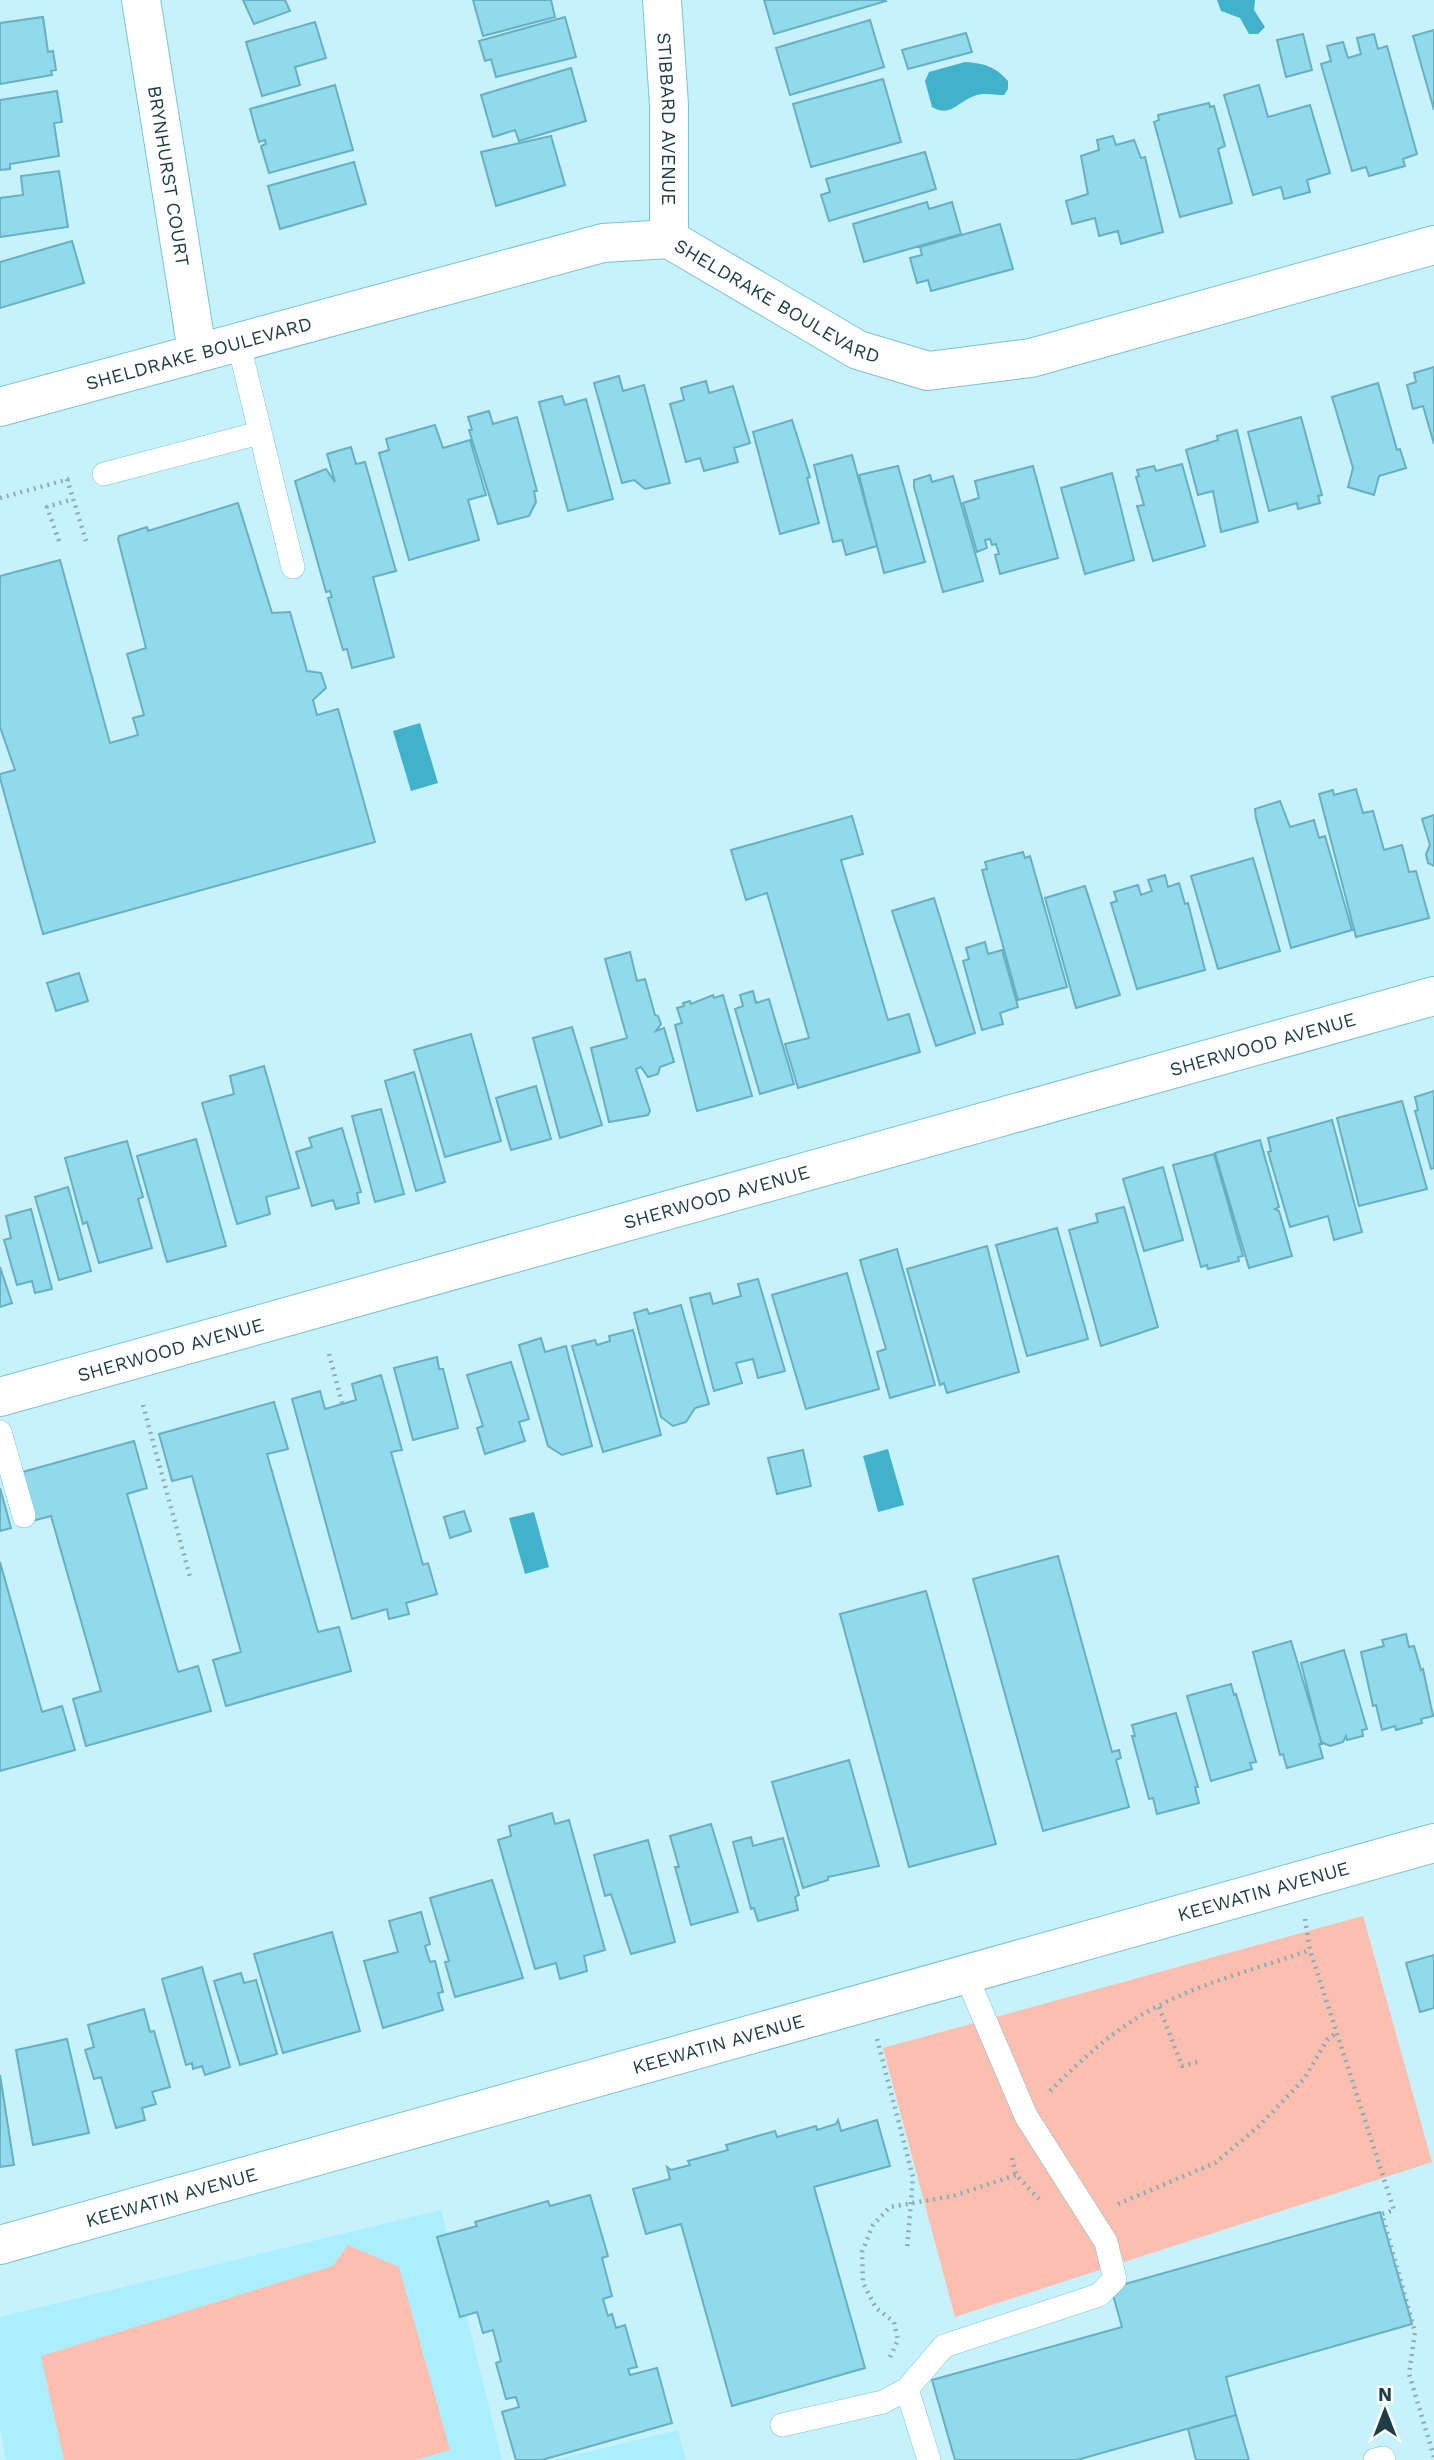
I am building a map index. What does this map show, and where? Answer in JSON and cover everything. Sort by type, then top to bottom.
[{"type":"street","name":"BRYNHURST COURT","points":[[141,0],[197,351]]},
{"type":"street","name":"STIBBARD AVENUE","points":[[662,0],[668,105],[668,239]]},
{"type":"street","name":"SHELDRAKE BOULEVARD","points":[[0,407],[197,351],[603,243],[668,239],[858,350],[928,371],[1031,358],[1434,246]]},
{"type":"street","name":"SHERWOOD AVENUE","points":[[0,1397],[1434,996]]},
{"type":"street","name":"KEEWATIN AVENUE","points":[[0,2245],[1434,1843]]},
{"type":"lane","points":[[238,341],[293,567]]},
{"type":"lane","points":[[104,474],[259,433]]},
{"type":"lane","points":[[0,1432],[24,1517]]},
{"type":"lane","points":[[782,2425],[883,2402],[907,2389],[944,2346],[1099,2295],[1115,2279],[1106,2242],[1086,2215],[1026,2116],[965,1973]]},
{"type":"lane","points":[[907,2389],[929,2460]]},
{"type":"lane","points":[[1375,2460],[1384,2460]]},
{"type":"path","points":[[0,499],[91,473],[104,474]]},
{"type":"path","points":[[67,479],[86,541]]},
{"type":"path","points":[[58,541],[47,507],[73,499]]},
{"type":"path","points":[[329,1354],[342,1403]]},
{"type":"path","points":[[143,1405],[190,1577]]},
{"type":"path","points":[[1304,1914],[1310,1950],[1394,2210],[1382,2214],[1415,2332],[1409,2374],[1434,2457]]},
{"type":"path","points":[[1310,1950],[1188,1993],[1142,2015],[1088,2053],[1012,2132],[1010,2150],[1016,2175],[1035,2197],[1073,2218],[1172,2183],[1215,2163],[1259,2126],[1304,2079],[1327,2040],[1337,2032]]},
{"type":"path","points":[[1159,2007],[1182,2066],[1202,2061]]},
{"type":"path","points":[[876,2034],[913,2177],[907,2250]]},
{"type":"path","points":[[882,2364],[890,2358],[898,2340],[894,2322],[876,2308],[863,2283],[862,2252],[873,2225],[890,2207],[911,2201],[953,2196],[1016,2175]]},
{"type":"shaded area","points":[[1217,0],[1255,0],[1254,10],[1265,27],[1258,34],[1249,34],[1240,18],[1221,11]]},
{"type":"shaded area","points":[[965,62],[984,65],[999,72],[1008,81],[1008,89],[1004,95],[977,95],[944,111],[932,107],[925,81],[929,72]]},
{"type":"shaded area","points":[[420,723],[438,783],[411,791],[393,731]]},
{"type":"shaded area","points":[[888,1449],[904,1505],[878,1512],[863,1456]]},
{"type":"shaded area","points":[[534,1512],[549,1567],[525,1574],[509,1518]]},
{"type":"shaded area","points":[[1363,1916],[1432,2162],[955,2317],[883,2048]]},
{"type":"shaded area","points":[[441,2210],[502,2460],[6,2460],[0,2429],[0,2317]]},
{"type":"shaded area","points":[[348,2245],[399,2267],[450,2450],[415,2460],[64,2460],[41,2356],[333,2266]]},
{"type":"shaded area","points":[[678,2430],[686,2460],[554,2460]]},
{"type":"building","points":[[243,0],[285,0],[290,11],[254,24]]},
{"type":"building","points":[[473,0],[551,0],[555,17],[483,36]]},
{"type":"building","points":[[764,0],[885,0],[886,1],[774,34]]},
{"type":"building","points":[[43,17],[48,52],[53,51],[56,70],[51,71],[52,75],[0,84],[0,23]]},
{"type":"building","points":[[565,17],[576,57],[496,77],[491,59],[485,61],[479,41]]},
{"type":"building","points":[[870,20],[884,67],[790,95],[776,48]]},
{"type":"building","points":[[315,22],[326,58],[295,67],[300,85],[262,96],[246,42]]},
{"type":"building","points":[[1434,30],[1434,110],[1413,36]]},
{"type":"building","points":[[966,33],[972,52],[908,69],[902,50]]},
{"type":"building","points":[[1303,34],[1312,70],[1286,77],[1277,40]]},
{"type":"building","points":[[1374,34],[1378,49],[1387,46],[1417,154],[1403,159],[1405,166],[1369,176],[1366,167],[1352,171],[1321,64],[1331,61],[1327,46],[1343,42],[1348,58],[1361,54],[1357,38]]},
{"type":"building","points":[[571,68],[586,121],[519,141],[515,130],[493,137],[481,95]]},
{"type":"building","points":[[883,79],[901,142],[811,167],[793,104]]},
{"type":"building","points":[[335,85],[353,150],[269,173],[261,146],[266,144],[265,140],[259,142],[250,109]]},
{"type":"building","points":[[1259,85],[1268,117],[1310,105],[1330,173],[1307,180],[1310,192],[1284,199],[1281,187],[1253,195],[1224,95]]},
{"type":"building","points":[[57,91],[62,122],[54,123],[59,156],[10,164],[10,169],[0,170],[0,100]]},
{"type":"building","points":[[1209,103],[1210,107],[1214,106],[1225,146],[1218,149],[1232,203],[1180,217],[1154,122],[1159,120],[1158,115]]},
{"type":"building","points":[[551,136],[565,185],[496,206],[481,152]]},
{"type":"building","points":[[1113,136],[1116,145],[1134,140],[1141,158],[1145,157],[1163,232],[1121,244],[1118,231],[1099,236],[1095,218],[1072,224],[1066,201],[1088,194],[1081,156],[1099,150],[1097,140]]},
{"type":"building","points":[[925,152],[936,189],[829,221],[821,195],[830,192],[826,179]]},
{"type":"building","points":[[354,162],[366,204],[280,229],[268,186]]},
{"type":"building","points":[[59,171],[68,227],[0,237],[0,198],[23,195],[21,176]]},
{"type":"building","points":[[927,202],[929,209],[952,202],[961,234],[864,262],[853,224]]},
{"type":"building","points":[[1000,224],[1013,269],[931,291],[928,280],[917,283],[910,258],[922,255],[920,247]]},
{"type":"building","points":[[72,241],[84,283],[0,308],[0,262]]},
{"type":"building","points":[[1434,367],[1434,444],[1423,406],[1413,409],[1407,385],[1416,382],[1414,373]]},
{"type":"building","points":[[619,376],[623,391],[644,385],[670,483],[645,489],[634,480],[622,483],[594,383]]},
{"type":"building","points":[[706,381],[709,393],[733,386],[750,443],[734,448],[738,462],[704,471],[700,458],[686,462],[670,404],[684,400],[681,388]]},
{"type":"building","points":[[1378,383],[1397,450],[1400,449],[1406,468],[1379,476],[1374,495],[1348,487],[1353,468],[1332,397]]},
{"type":"building","points":[[562,396],[565,405],[586,399],[613,499],[568,511],[539,402]]},
{"type":"building","points":[[489,411],[493,424],[517,417],[537,491],[534,491],[536,502],[529,516],[498,524],[469,430],[472,430],[468,417]]},
{"type":"building","points":[[1301,417],[1322,495],[1318,496],[1320,503],[1298,509],[1297,503],[1269,511],[1248,432]]},
{"type":"building","points":[[792,420],[810,477],[807,478],[819,523],[780,534],[753,432]]},
{"type":"building","points":[[435,425],[443,448],[470,440],[486,495],[468,500],[479,540],[409,560],[379,453],[389,450],[386,439]]},
{"type":"building","points":[[1237,430],[1258,522],[1221,532],[1213,491],[1198,495],[1186,450],[1218,440],[1217,436]]},
{"type":"building","points":[[351,447],[356,464],[365,462],[396,571],[373,577],[394,657],[352,668],[347,649],[343,650],[328,598],[332,597],[330,591],[326,592],[295,481],[326,469],[335,482],[327,454]]},
{"type":"building","points":[[852,455],[877,546],[846,555],[842,540],[833,542],[814,465]]},
{"type":"building","points":[[1182,464],[1205,546],[1153,561],[1137,506],[1144,505],[1136,477],[1139,476],[1137,470],[1154,466],[1156,471]]},
{"type":"building","points":[[898,466],[925,562],[884,573],[859,475]]},
{"type":"building","points":[[1033,466],[1058,558],[1000,574],[995,555],[999,554],[996,544],[992,545],[990,539],[985,540],[987,548],[977,552],[963,503],[979,498],[975,481]]},
{"type":"building","points":[[1112,473],[1134,560],[1085,574],[1061,488]]},
{"type":"building","points":[[930,475],[932,482],[953,476],[983,581],[943,592],[914,487],[914,480]]},
{"type":"building","points":[[238,503],[272,613],[290,612],[307,671],[321,673],[326,688],[313,700],[317,715],[338,709],[375,842],[43,934],[0,778],[0,774],[15,770],[0,727],[0,576],[60,560],[110,743],[138,735],[133,718],[144,715],[127,654],[146,648],[119,536],[147,527],[148,531]]},
{"type":"building","points":[[1356,789],[1363,813],[1373,811],[1384,850],[1402,845],[1409,872],[1416,871],[1429,918],[1356,937],[1319,794],[1333,790],[1334,795]]},
{"type":"building","points":[[1280,801],[1290,827],[1314,820],[1319,838],[1325,836],[1352,930],[1291,948],[1255,809]]},
{"type":"building","points":[[1434,815],[1434,866],[1428,863],[1426,854],[1430,845],[1422,819]]},
{"type":"building","points":[[852,816],[863,854],[841,860],[888,1020],[909,1014],[920,1052],[798,1088],[785,1044],[809,1038],[767,893],[746,900],[731,850]]},
{"type":"building","points":[[1023,852],[1025,858],[1030,856],[1067,987],[1018,1000],[982,870],[987,869],[985,862]]},
{"type":"building","points":[[1253,858],[1280,951],[1218,969],[1191,876]]},
{"type":"building","points":[[1165,875],[1168,887],[1179,883],[1185,904],[1188,903],[1205,970],[1137,989],[1111,903],[1117,901],[1114,892],[1138,885],[1141,895],[1152,891],[1148,880]]},
{"type":"building","points":[[1085,886],[1120,995],[1076,1008],[1045,898]]},
{"type":"building","points":[[934,898],[975,1033],[936,1046],[892,911]]},
{"type":"building","points":[[985,942],[988,954],[1002,950],[1018,1007],[1000,1013],[1003,1024],[982,1030],[963,961],[969,959],[966,948]]},
{"type":"building","points":[[630,952],[637,981],[645,979],[655,1015],[661,1024],[656,1031],[664,1028],[674,1062],[660,1067],[658,1074],[648,1077],[641,1067],[636,1069],[650,1111],[648,1115],[609,1122],[591,1048],[627,1038],[605,959]]},
{"type":"building","points":[[79,973],[88,1001],[56,1011],[47,983]]},
{"type":"building","points":[[753,991],[756,1003],[769,999],[794,1084],[760,1094],[735,1009],[743,1006],[740,995]]},
{"type":"building","points":[[713,995],[714,998],[723,995],[752,1096],[697,1111],[675,1025],[682,1023],[677,1008],[684,1006],[683,1003],[690,1001],[691,1004]]},
{"type":"building","points":[[572,1027],[602,1125],[560,1138],[533,1038]]},
{"type":"building","points":[[471,1034],[501,1141],[445,1157],[414,1050]]},
{"type":"building","points":[[264,1066],[299,1188],[266,1197],[270,1214],[237,1224],[202,1103],[234,1094],[230,1076]]},
{"type":"building","points":[[414,1072],[445,1182],[416,1191],[385,1081]]},
{"type":"building","points":[[536,1086],[551,1139],[511,1150],[496,1098]]},
{"type":"building","points":[[1434,1091],[1434,1168],[1431,1169],[1415,1111],[1418,1110],[1415,1097]]},
{"type":"building","points":[[1402,1101],[1427,1189],[1359,1206],[1337,1118]]},
{"type":"building","points":[[381,1109],[404,1194],[375,1202],[352,1116]]},
{"type":"building","points":[[1332,1120],[1362,1232],[1334,1240],[1328,1216],[1290,1227],[1268,1152],[1271,1151],[1268,1138]]},
{"type":"building","points":[[342,1128],[361,1192],[357,1193],[359,1203],[336,1209],[333,1200],[312,1206],[296,1152],[312,1147],[309,1138]]},
{"type":"building","points":[[196,1139],[226,1246],[167,1262],[137,1156]]},
{"type":"building","points":[[1260,1140],[1279,1207],[1275,1209],[1279,1211],[1292,1256],[1249,1268],[1215,1153]]},
{"type":"building","points":[[127,1141],[143,1197],[138,1199],[152,1248],[99,1263],[87,1222],[83,1224],[65,1158]]},
{"type":"building","points":[[1214,1154],[1243,1256],[1238,1257],[1239,1261],[1208,1269],[1207,1265],[1201,1267],[1173,1165]]},
{"type":"building","points":[[1163,1167],[1183,1240],[1144,1251],[1123,1179]]},
{"type":"building","points":[[68,1187],[91,1271],[59,1280],[35,1197]]},
{"type":"building","points":[[1124,1207],[1158,1327],[1101,1346],[1069,1230],[1098,1222],[1096,1214]]},
{"type":"building","points":[[31,1209],[52,1289],[35,1293],[32,1281],[17,1285],[4,1240],[11,1238],[6,1216]]},
{"type":"building","points":[[1057,1228],[1088,1339],[1027,1356],[996,1245]]},
{"type":"building","points":[[987,1246],[1019,1372],[947,1393],[944,1383],[940,1385],[907,1269]]},
{"type":"building","points":[[897,1249],[935,1385],[890,1398],[877,1352],[886,1349],[860,1260]]},
{"type":"building","points":[[0,1267],[12,1303],[0,1307]]},
{"type":"building","points":[[847,1273],[879,1389],[806,1409],[772,1295]]},
{"type":"building","points":[[758,1279],[785,1371],[758,1378],[753,1359],[736,1363],[742,1383],[714,1391],[690,1298],[710,1293],[713,1304],[741,1296],[738,1284]]},
{"type":"building","points":[[681,1305],[709,1404],[695,1408],[686,1422],[673,1426],[661,1417],[634,1313],[647,1309],[649,1314]]},
{"type":"building","points":[[633,1330],[661,1435],[603,1452],[572,1346],[595,1340],[597,1345],[610,1341],[609,1336]]},
{"type":"building","points":[[541,1338],[545,1352],[566,1346],[592,1446],[562,1455],[548,1446],[519,1345]]},
{"type":"building","points":[[437,1357],[439,1369],[443,1369],[458,1428],[413,1440],[394,1368]]},
{"type":"building","points":[[511,1362],[529,1419],[519,1422],[525,1441],[485,1454],[477,1428],[483,1426],[467,1375]]},
{"type":"building","points":[[381,1375],[402,1450],[391,1452],[423,1565],[428,1563],[437,1594],[406,1603],[409,1614],[389,1619],[387,1609],[352,1619],[292,1399],[320,1391],[325,1409],[356,1400],[352,1384]]},
{"type":"building","points":[[274,1402],[288,1449],[267,1454],[318,1632],[339,1627],[351,1671],[226,1706],[213,1660],[241,1652],[192,1476],[172,1481],[159,1434]]},
{"type":"building","points":[[134,1441],[147,1488],[127,1494],[178,1672],[198,1666],[211,1711],[86,1746],[73,1699],[101,1691],[51,1516],[32,1521],[19,1473]]},
{"type":"building","points":[[803,1450],[811,1486],[777,1494],[768,1458]]},
{"type":"building","points":[[0,1488],[11,1528],[0,1531]]},
{"type":"building","points":[[464,1511],[471,1531],[450,1538],[444,1517]]},
{"type":"building","points":[[1058,1556],[1112,1752],[1119,1750],[1121,1758],[1116,1760],[1129,1807],[1043,1831],[973,1579]]},
{"type":"building","points":[[0,1562],[42,1712],[62,1706],[75,1750],[0,1771]]},
{"type":"building","points":[[926,1591],[996,1844],[909,1867],[840,1614]]},
{"type":"building","points":[[1406,1634],[1409,1647],[1414,1646],[1421,1670],[1423,1669],[1433,1716],[1421,1719],[1422,1723],[1396,1730],[1395,1726],[1382,1730],[1376,1705],[1373,1706],[1361,1652],[1384,1646],[1382,1640]]},
{"type":"building","points":[[1291,1641],[1322,1744],[1319,1744],[1323,1758],[1287,1768],[1283,1754],[1280,1755],[1253,1652]]},
{"type":"building","points":[[1344,1650],[1367,1729],[1362,1730],[1363,1736],[1347,1740],[1346,1736],[1343,1742],[1330,1746],[1321,1742],[1301,1663]]},
{"type":"building","points":[[1231,1684],[1256,1762],[1250,1763],[1252,1769],[1211,1781],[1187,1696]]},
{"type":"building","points":[[1176,1713],[1198,1787],[1195,1787],[1199,1803],[1157,1814],[1153,1798],[1149,1799],[1132,1736],[1135,1736],[1132,1725]]},
{"type":"building","points":[[849,1760],[879,1866],[828,1877],[828,1880],[803,1888],[772,1782]]},
{"type":"building","points":[[552,1813],[555,1824],[569,1820],[605,1950],[584,1956],[587,1971],[560,1979],[556,1963],[535,1969],[498,1840],[511,1836],[509,1826]]},
{"type":"building","points":[[711,1824],[738,1912],[691,1925],[675,1867],[679,1867],[670,1836]]},
{"type":"building","points":[[751,1837],[753,1846],[783,1838],[799,1895],[795,1897],[798,1910],[758,1921],[754,1908],[751,1909],[733,1842]]},
{"type":"building","points":[[648,1840],[675,1942],[631,1954],[611,1894],[605,1896],[594,1855]]},
{"type":"building","points":[[492,1880],[523,1978],[455,1997],[445,1962],[449,1961],[430,1898]]},
{"type":"building","points":[[421,1912],[430,1944],[425,1946],[430,1962],[435,1961],[443,1992],[438,1993],[443,2010],[383,2028],[364,1961],[398,1952],[389,1921]]},
{"type":"building","points":[[332,1932],[360,2031],[283,2053],[254,1954]]},
{"type":"building","points":[[1434,1955],[1434,2008],[1420,2012],[1406,1963]]},
{"type":"building","points":[[202,1967],[230,2067],[205,2075],[202,2066],[193,2069],[192,2063],[186,2065],[162,1979]]},
{"type":"building","points":[[241,1973],[244,1983],[256,1980],[277,2054],[240,2065],[214,1981]]},
{"type":"building","points":[[144,2009],[150,2032],[154,2031],[170,2087],[152,2092],[156,2104],[142,2108],[145,2120],[116,2128],[101,2077],[94,2079],[85,2050],[94,2047],[88,2025]]},
{"type":"building","points":[[67,2039],[89,2133],[33,2145],[16,2050]]},
{"type":"building","points":[[0,2075],[14,2165],[0,2167]]},
{"type":"building","points":[[838,2120],[841,2131],[877,2120],[890,2166],[814,2187],[865,2368],[732,2406],[681,2224],[646,2234],[633,2189],[670,2179],[667,2167],[671,2170],[690,2165],[688,2161],[728,2150],[726,2145],[775,2131],[777,2137],[816,2126],[817,2130],[836,2124]]},
{"type":"building","points":[[590,2195],[608,2256],[602,2258],[612,2296],[603,2299],[608,2316],[612,2314],[616,2328],[625,2325],[637,2367],[628,2369],[630,2375],[657,2368],[672,2423],[542,2460],[516,2460],[502,2412],[519,2407],[516,2397],[506,2399],[496,2363],[501,2361],[493,2330],[483,2333],[477,2312],[460,2317],[437,2237],[477,2226],[475,2222],[548,2201],[550,2206]]},
{"type":"building","points":[[1380,2212],[1412,2324],[1226,2377],[1236,2415],[1077,2460],[955,2460],[932,2380],[1122,2327],[1111,2288]]},
{"type":"building","points":[[1236,2415],[1249,2460],[1196,2460],[1188,2429]]}]
